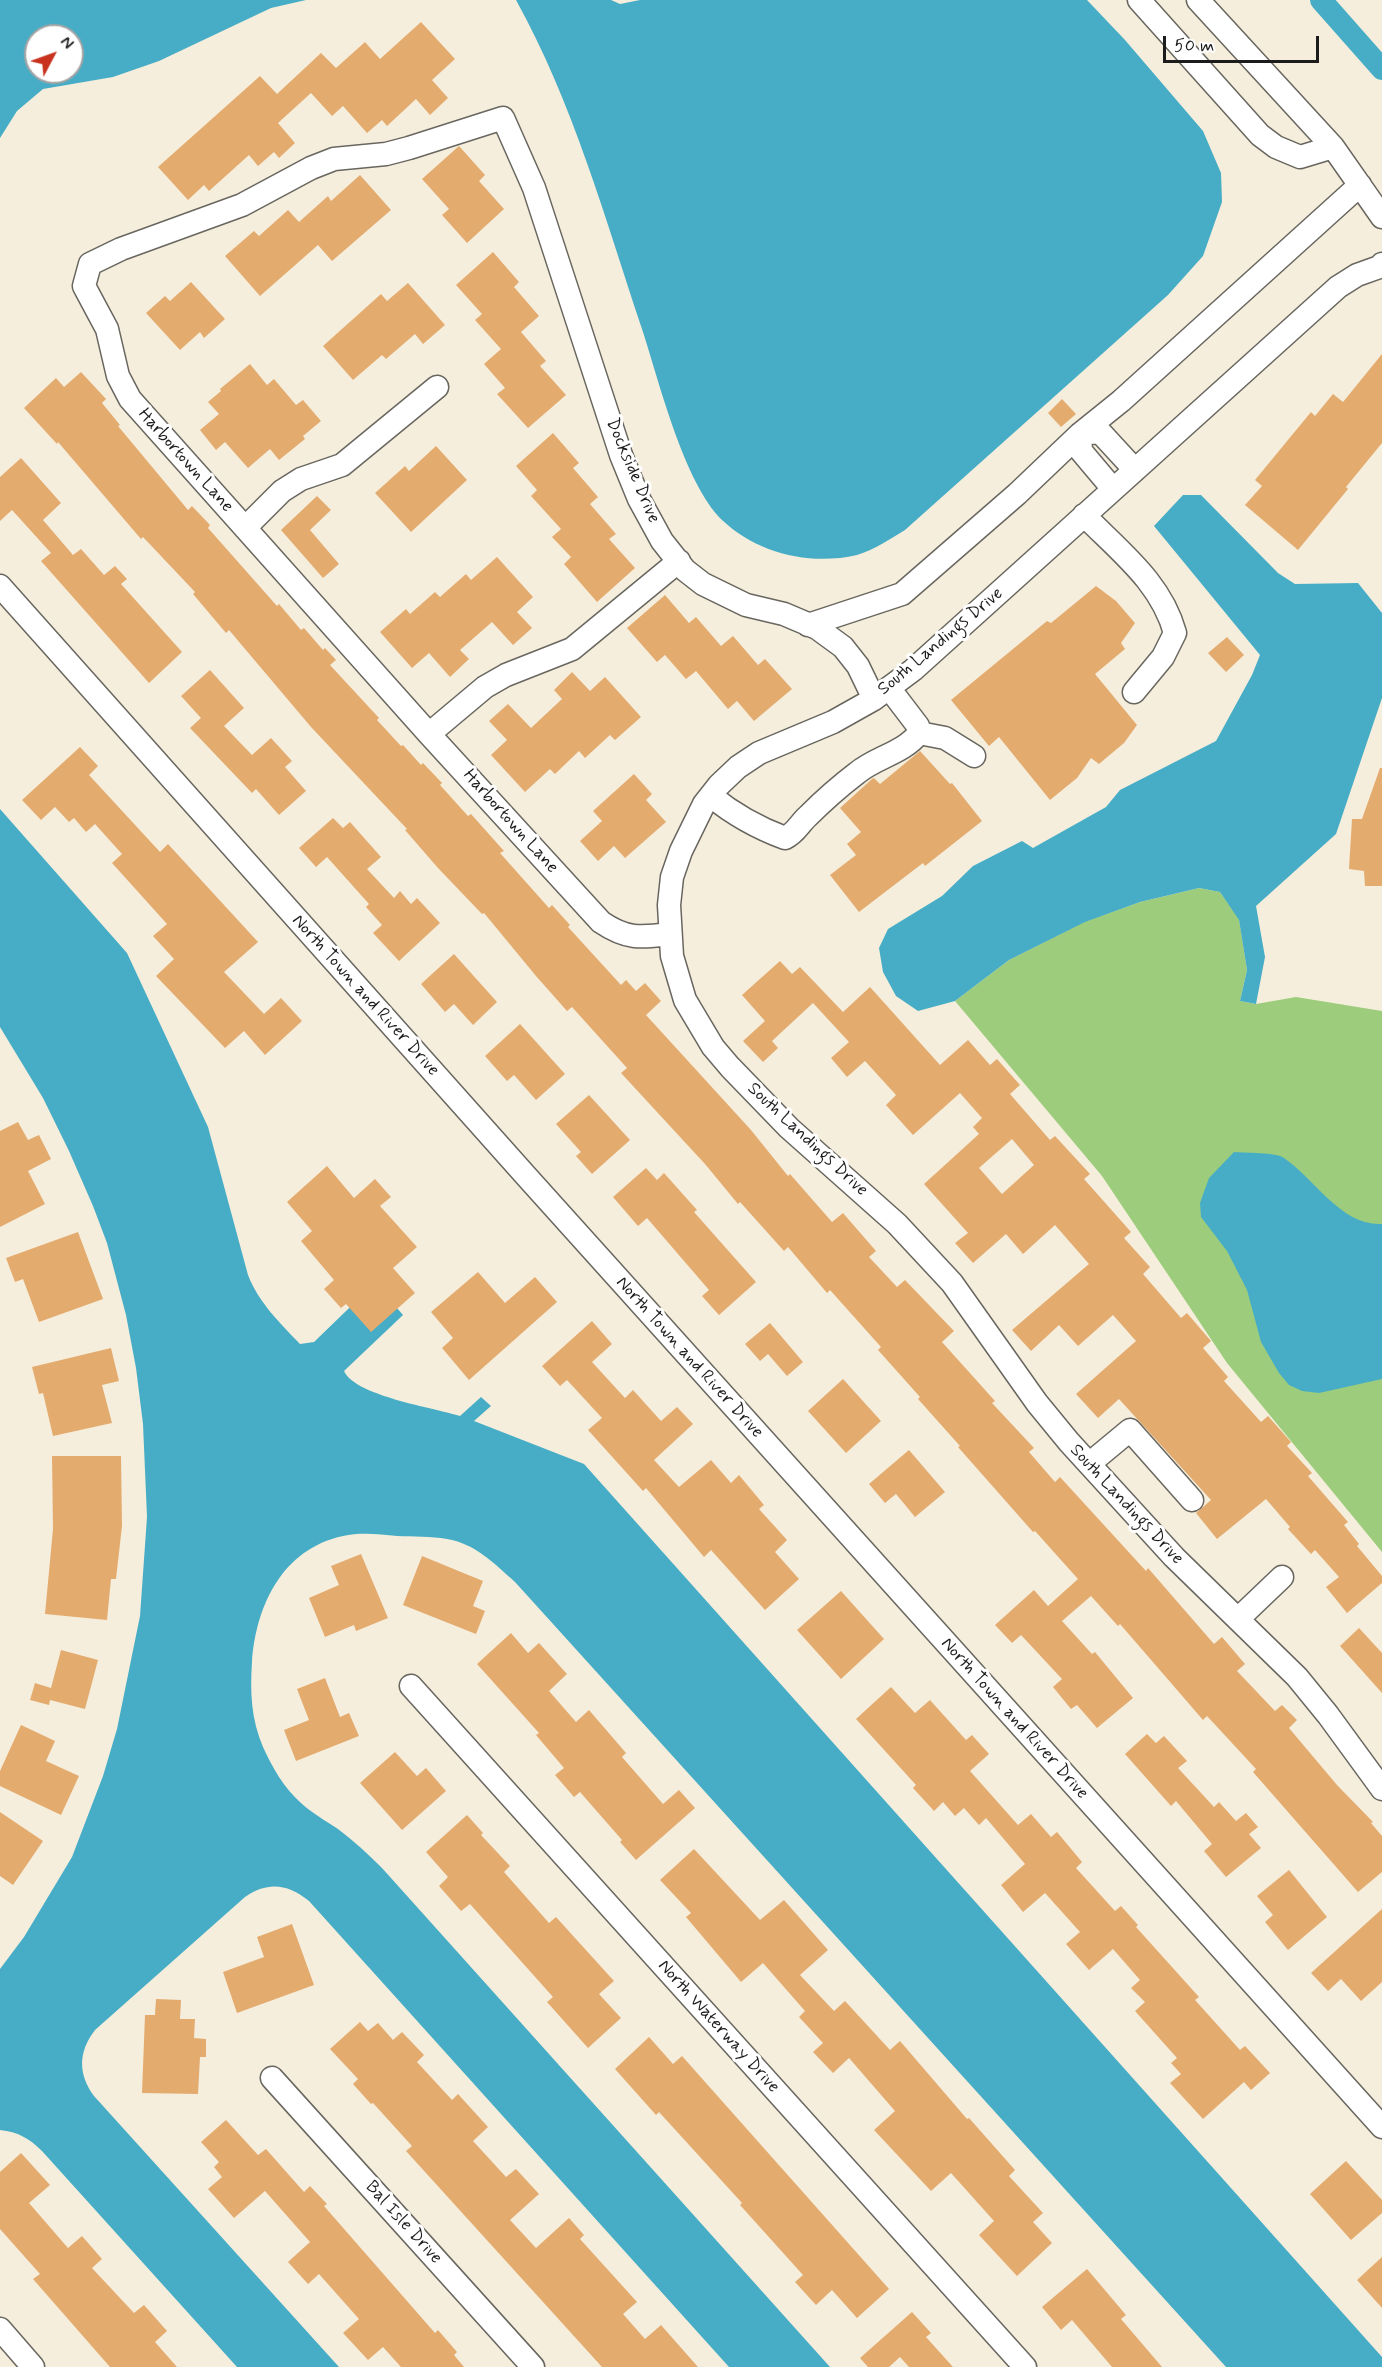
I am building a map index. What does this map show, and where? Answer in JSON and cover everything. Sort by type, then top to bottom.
[{"type":"street","points":[[1139,0],[1260,135],[1276,147],[1300,157],[1333,147]]},
{"type":"street","points":[[1198,0],[1333,147],[1382,217]]},
{"type":"street","name":"Harbortown Lane","points":[[512,142],[503,118],[409,148],[334,159],[311,168],[242,205],[121,249],[90,264],[84,285],[107,329],[118,376],[130,399],[429,734],[601,922],[619,934],[644,938],[669,934]]},
{"type":"street","name":"Dockside Drive","points":[[512,142],[534,188],[621,455],[650,521],[662,541],[685,570],[703,584],[746,605],[784,614],[808,625],[843,647],[881,693],[918,726],[919,733]]},
{"type":"street","points":[[808,625],[902,594],[1017,494],[1080,434],[1121,401],[1360,185]]},
{"type":"street","name":"South Landings Drive","points":[[1382,265],[1357,275],[1338,287],[913,670],[881,693],[833,722],[759,753],[738,767],[704,804],[681,851],[672,877],[669,905],[669,934],[677,979],[698,1025],[713,1047],[789,1128],[897,1224],[952,1283],[1037,1403],[1174,1557],[1296,1677],[1382,1789]]},
{"type":"street","points":[[245,528],[282,491],[301,479],[342,465],[437,387]]},
{"type":"street","points":[[1080,434],[1100,432],[1135,470]]},
{"type":"street","points":[[1080,434],[1081,451],[1113,489]]},
{"type":"street","points":[[1084,516],[1154,586],[1169,612],[1175,633],[1163,657],[1134,692]]},
{"type":"street","points":[[429,734],[485,687],[506,675],[572,649],[679,561]]},
{"type":"street","name":"North Town and River Drive","points":[[0,586],[527,1177],[1382,2127]]},
{"type":"street","points":[[711,796],[729,810],[785,838],[797,830],[805,818],[857,772],[883,756],[904,747],[919,733],[945,738],[974,756]]},
{"type":"street","points":[[1089,1464],[1130,1430],[1192,1500]]},
{"type":"street","points":[[1238,1619],[1282,1577]]},
{"type":"street","name":"North Waterway Drive","points":[[411,1686],[1025,2367]]},
{"type":"street","name":"Bal Isle Drive","points":[[272,2079],[533,2367]]},
{"type":"street","points":[[0,2329],[33,2367]]},
{"type":"green space","points":[[1199,888],[1220,892],[1239,919],[1247,970],[1240,1001],[1256,1004],[1296,997],[1382,1011],[1382,1552],[1227,1363],[1102,1176],[955,1001],[1009,960],[1084,922],[1140,902]]},
{"type":"water","points":[[0,0],[306,0],[271,8],[159,61],[113,77],[84,82],[84,24],[24,24],[24,84],[72,84],[43,89],[17,111],[0,138]]},
{"type":"water","points":[[516,0],[611,0],[620,4],[640,0],[1087,0],[1125,40],[1203,131],[1221,173],[1222,202],[1203,256],[1168,295],[905,530],[857,555],[821,559],[785,554],[751,541],[722,520],[708,503],[696,482],[674,430],[601,203],[571,120],[555,79]]},
{"type":"water","points":[[1183,495],[1201,495],[1278,573],[1295,584],[1358,583],[1382,613],[1382,698],[1336,834],[1256,906],[1265,957],[1256,1004],[1240,1001],[1247,970],[1239,920],[1220,892],[1199,888],[1140,902],[1085,922],[1009,960],[955,1001],[918,1011],[896,996],[883,972],[879,948],[888,929],[942,896],[973,866],[1022,841],[1033,848],[1106,807],[1120,790],[1216,741],[1252,675],[1260,655],[1154,526]]},
{"type":"water","points":[[0,809],[127,953],[208,1127],[248,1275],[264,1304],[278,1320],[300,1344],[314,1342],[375,1283],[403,1315],[344,1371],[351,1380],[397,1400],[460,1416],[481,1397],[491,1406],[474,1421],[584,1464],[1382,2357],[1382,2367],[1226,2367],[515,1582],[475,1550],[447,1539],[370,1534],[343,1536],[322,1543],[304,1553],[288,1567],[266,1601],[259,1621],[252,1662],[252,1705],[263,1747],[289,1791],[310,1810],[350,1838],[382,1868],[830,2367],[729,2367],[309,1901],[286,1888],[262,1888],[245,1897],[95,2030],[85,2046],[82,2063],[85,2080],[94,2096],[339,2367],[237,2367],[42,2151],[23,2136],[0,2130],[0,1969],[24,1937],[72,1857],[103,1776],[117,1729],[140,1616],[147,1517],[143,1424],[136,1368],[126,1315],[107,1243],[69,1151],[43,1098],[0,1027]]},
{"type":"water","points":[[1234,1152],[1280,1156],[1341,1210],[1367,1223],[1382,1224],[1382,1379],[1319,1393],[1302,1391],[1289,1385],[1279,1373],[1261,1342],[1247,1290],[1227,1251],[1201,1217],[1200,1203],[1209,1178]]},
{"type":"building","points":[[421,22],[455,59],[432,80],[448,98],[430,115],[416,99],[387,126],[382,120],[367,133],[343,106],[332,116],[311,93],[278,123],[295,143],[279,158],[274,152],[258,166],[249,155],[209,191],[204,185],[188,200],[158,167],[260,76],[277,94],[321,53],[336,68],[365,42],[380,59]]},
{"type":"building","points":[[459,146],[485,175],[479,181],[504,209],[467,243],[442,215],[449,209],[422,179]]},
{"type":"building","points":[[360,175],[391,210],[332,261],[318,245],[260,296],[225,256],[254,231],[259,236],[288,210],[299,222],[328,196],[331,201]]},
{"type":"building","points":[[493,252],[519,282],[514,287],[539,316],[521,332],[546,361],[540,366],[566,395],[528,428],[497,394],[505,388],[484,364],[501,349],[475,320],[482,314],[456,285]]},
{"type":"building","points":[[191,282],[225,319],[204,338],[200,332],[180,350],[146,313],[165,296],[170,301]]},
{"type":"building","points":[[408,283],[445,325],[423,344],[415,334],[386,359],[382,355],[353,380],[323,346],[381,294],[387,301]]},
{"type":"building","points":[[1382,354],[1382,443],[1298,550],[1245,505],[1262,486],[1255,480],[1311,412],[1315,416],[1333,394],[1343,402]]},
{"type":"building","points":[[250,364],[267,385],[274,379],[296,405],[303,400],[321,421],[303,436],[305,439],[279,460],[270,449],[248,468],[225,442],[216,450],[200,430],[219,414],[208,402]]},
{"type":"building","points":[[81,372],[106,399],[102,403],[120,425],[118,426],[188,510],[192,506],[210,525],[208,528],[277,606],[279,604],[301,630],[304,628],[323,650],[325,648],[336,660],[330,665],[379,718],[377,720],[401,746],[403,745],[421,765],[423,763],[442,783],[440,785],[468,816],[471,814],[504,851],[500,853],[549,908],[552,905],[570,925],[568,927],[621,985],[626,980],[636,991],[645,983],[661,1001],[646,1015],[751,1130],[788,1176],[790,1174],[832,1222],[843,1213],[876,1251],[869,1257],[897,1287],[905,1280],[954,1331],[942,1342],[995,1401],[992,1403],[1034,1448],[1029,1452],[1055,1482],[1060,1477],[1146,1571],[1148,1568],[1214,1644],[1222,1637],[1245,1664],[1237,1671],[1275,1711],[1282,1705],[1297,1720],[1289,1728],[1337,1785],[1373,1822],[1371,1823],[1382,1836],[1382,1872],[1358,1892],[1253,1772],[1256,1769],[1207,1716],[1203,1720],[1120,1624],[1118,1626],[1091,1596],[1062,1621],[1092,1654],[1095,1652],[1133,1698],[1097,1728],[1077,1705],[1071,1709],[1053,1687],[1062,1679],[1021,1635],[1012,1643],[995,1625],[1034,1590],[1048,1606],[1078,1579],[958,1447],[960,1446],[918,1399],[920,1397],[878,1350],[881,1347],[830,1290],[827,1293],[788,1247],[784,1251],[740,1202],[738,1204],[705,1164],[621,1073],[627,1068],[572,1007],[567,1011],[484,913],[482,914],[438,868],[405,830],[407,829],[311,727],[229,630],[226,633],[193,594],[195,592],[143,537],[141,539],[58,442],[57,444],[24,408],[56,378],[64,387]]},
{"type":"building","points":[[1062,399],[1076,414],[1061,427],[1048,413]]},
{"type":"building","points":[[553,433],[579,463],[573,468],[598,497],[590,504],[616,534],[609,539],[635,568],[597,602],[564,564],[571,557],[552,537],[561,529],[531,496],[537,490],[516,466]]},
{"type":"building","points":[[436,446],[467,480],[411,532],[375,493],[405,466],[409,471]]},
{"type":"building","points":[[21,458],[61,503],[43,520],[73,555],[81,549],[104,575],[115,566],[127,579],[121,584],[182,652],[149,683],[41,561],[51,553],[12,510],[0,521],[0,477]]},
{"type":"building","points":[[317,496],[331,510],[310,530],[339,564],[323,578],[281,530]]},
{"type":"building","points":[[497,557],[533,597],[517,612],[532,628],[513,645],[492,622],[460,650],[469,659],[450,677],[429,653],[412,668],[380,632],[406,609],[410,614],[435,592],[440,597],[466,574],[471,580]]},
{"type":"building","points":[[1096,586],[1116,601],[1135,623],[1121,643],[1125,649],[1095,674],[1137,725],[1124,743],[1099,764],[1091,758],[1077,778],[1050,800],[999,737],[989,746],[951,700],[1047,621],[1051,623]]},
{"type":"building","points":[[665,595],[689,623],[696,617],[721,646],[733,636],[758,665],[765,659],[792,689],[754,721],[737,701],[728,709],[696,671],[686,679],[665,655],[657,662],[627,628]]},
{"type":"building","points":[[1227,637],[1244,655],[1226,672],[1208,653]]},
{"type":"building","points":[[210,670],[244,708],[224,726],[252,755],[271,738],[292,761],[285,767],[306,791],[279,815],[256,789],[252,793],[190,728],[201,718],[181,696]]},
{"type":"building","points":[[572,672],[590,691],[605,677],[641,717],[615,740],[610,735],[585,758],[579,751],[555,774],[550,769],[525,792],[491,755],[507,740],[489,721],[508,704],[531,728],[562,699],[554,690]]},
{"type":"building","points":[[80,747],[98,766],[89,775],[160,852],[168,844],[258,942],[224,972],[264,1014],[281,998],[302,1021],[265,1055],[244,1031],[225,1048],[156,976],[174,959],[153,936],[167,924],[112,863],[122,854],[95,824],[86,832],[74,818],[69,822],[55,807],[41,820],[22,800]]},
{"type":"building","points":[[920,751],[950,784],[952,783],[982,821],[925,866],[923,863],[859,912],[830,875],[856,855],[847,844],[861,832],[840,808],[872,779],[874,778],[880,784]]},
{"type":"building","points":[[1380,768],[1382,768],[1382,886],[1365,886],[1364,871],[1349,869],[1352,819],[1362,819]]},
{"type":"building","points":[[634,774],[652,794],[646,800],[666,822],[625,858],[614,846],[598,861],[580,841],[602,821],[593,811]]},
{"type":"building","points":[[333,818],[343,828],[350,822],[381,857],[367,869],[394,898],[400,891],[411,904],[417,898],[440,923],[399,961],[373,933],[382,925],[366,907],[369,904],[327,857],[316,867],[299,848]]},
{"type":"building","points":[[454,954],[497,1002],[473,1025],[454,1004],[445,1012],[421,984]]},
{"type":"building","points":[[780,961],[792,974],[800,967],[843,1012],[870,987],[940,1065],[968,1040],[990,1065],[997,1059],[1020,1085],[1010,1094],[1050,1140],[1055,1136],[1090,1174],[1084,1179],[1131,1232],[1124,1238],[1150,1267],[1143,1274],[1181,1318],[1187,1313],[1211,1341],[1203,1348],[1228,1377],[1224,1381],[1261,1422],[1268,1416],[1291,1442],[1287,1446],[1312,1473],[1308,1476],[1348,1522],[1344,1525],[1359,1544],[1357,1546],[1382,1576],[1382,1583],[1347,1613],[1326,1587],[1339,1577],[1315,1550],[1311,1554],[1288,1529],[1290,1527],[1266,1499],[1217,1539],[1196,1513],[1211,1500],[1119,1399],[1098,1418],[1076,1394],[1136,1341],[1113,1315],[1078,1346],[1059,1325],[1031,1351],[1012,1330],[1089,1264],[1055,1225],[1023,1254],[1006,1234],[973,1263],[955,1243],[968,1233],[924,1184],[979,1134],[973,1127],[982,1118],[960,1093],[913,1135],[886,1105],[896,1095],[865,1061],[847,1077],[831,1058],[849,1042],[813,1003],[772,1041],[778,1048],[763,1062],[743,1041],[765,1021],[742,995]],"holes":[[[1012,1139],[1034,1165],[1002,1194],[979,1168]]]},
{"type":"building","points":[[520,1024],[565,1074],[536,1100],[514,1075],[507,1081],[485,1056]]},
{"type":"building","points":[[589,1095],[630,1140],[592,1174],[576,1156],[581,1152],[556,1124]]},
{"type":"building","points":[[18,1122],[28,1140],[39,1135],[51,1159],[28,1171],[45,1204],[0,1227],[0,1131]]},
{"type":"building","points":[[327,1166],[354,1198],[375,1179],[391,1197],[380,1206],[417,1247],[393,1268],[415,1293],[371,1332],[346,1304],[341,1308],[324,1289],[334,1280],[301,1241],[312,1231],[287,1202]]},
{"type":"building","points":[[646,1168],[657,1180],[664,1173],[697,1210],[694,1212],[756,1282],[719,1315],[702,1296],[709,1290],[647,1218],[638,1226],[613,1197]]},
{"type":"building","points":[[78,1232],[103,1299],[39,1322],[23,1279],[15,1282],[6,1258]]},
{"type":"building","points":[[478,1272],[505,1303],[535,1277],[557,1302],[469,1380],[442,1348],[453,1338],[431,1312]]},
{"type":"building","points":[[592,1321],[612,1344],[592,1362],[625,1398],[633,1390],[661,1421],[677,1407],[693,1424],[654,1460],[679,1487],[711,1460],[731,1483],[739,1475],[764,1505],[759,1509],[787,1540],[775,1552],[799,1579],[765,1610],[711,1550],[704,1557],[646,1488],[643,1491],[588,1430],[602,1418],[567,1380],[560,1386],[542,1366]]},
{"type":"building","points":[[770,1323],[803,1362],[787,1376],[768,1354],[760,1361],[745,1344]]},
{"type":"building","points":[[111,1348],[119,1381],[102,1385],[112,1423],[53,1436],[43,1393],[39,1394],[32,1367]]},
{"type":"building","points":[[843,1379],[881,1421],[846,1453],[808,1411]]},
{"type":"building","points":[[909,1450],[945,1492],[915,1517],[896,1494],[885,1503],[869,1484]]},
{"type":"building","points":[[52,1456],[121,1456],[122,1526],[116,1579],[111,1579],[107,1620],[45,1614],[53,1529]]},
{"type":"building","points":[[361,1554],[388,1618],[356,1631],[354,1625],[325,1637],[309,1598],[339,1585],[331,1566]]},
{"type":"building","points":[[422,1556],[483,1581],[473,1606],[485,1611],[476,1634],[403,1605]]},
{"type":"building","points":[[841,1591],[884,1639],[841,1679],[797,1630]]},
{"type":"building","points":[[1359,1628],[1382,1653],[1382,1693],[1340,1646]]},
{"type":"building","points":[[511,1633],[528,1653],[539,1643],[567,1674],[549,1691],[576,1722],[589,1710],[626,1753],[622,1757],[663,1804],[679,1790],[695,1808],[636,1860],[620,1842],[622,1840],[580,1792],[574,1797],[555,1775],[564,1768],[536,1735],[539,1733],[477,1664]]},
{"type":"building","points":[[61,1650],[98,1660],[85,1709],[50,1700],[49,1705],[30,1700],[35,1683],[51,1688]]},
{"type":"building","points":[[325,1678],[340,1717],[349,1713],[359,1736],[296,1761],[284,1730],[309,1720],[297,1689]]},
{"type":"building","points":[[891,1687],[915,1713],[930,1700],[966,1740],[972,1735],[989,1754],[970,1771],[1018,1825],[1031,1814],[1051,1837],[1057,1832],[1082,1862],[1076,1868],[1115,1911],[1121,1906],[1138,1925],[1136,1927],[1199,1997],[1195,2000],[1240,2050],[1245,2046],[1270,2073],[1251,2090],[1244,2082],[1203,2119],[1170,2083],[1181,2074],[1171,2063],[1177,2058],[1135,2011],[1145,2002],[1131,1988],[1140,1980],[1113,1949],[1089,1970],[1066,1944],[1080,1932],[1045,1893],[1023,1912],[1001,1885],[1025,1864],[986,1818],[979,1825],[964,1808],[955,1816],[943,1802],[934,1811],[913,1788],[916,1785],[856,1719]]},
{"type":"building","points":[[21,1725],[55,1741],[46,1761],[79,1776],[61,1815],[0,1786],[0,1771]]},
{"type":"building","points":[[1147,1734],[1156,1743],[1164,1736],[1187,1761],[1178,1768],[1214,1807],[1219,1802],[1236,1821],[1246,1813],[1258,1827],[1249,1834],[1261,1848],[1226,1877],[1204,1851],[1212,1844],[1176,1801],[1171,1806],[1125,1754]]},
{"type":"building","points":[[395,1752],[417,1776],[426,1768],[446,1791],[402,1830],[360,1783]]},
{"type":"building","points":[[0,1812],[43,1841],[13,1885],[0,1876]]},
{"type":"building","points":[[467,1815],[483,1833],[481,1835],[510,1866],[504,1872],[549,1923],[556,1917],[614,1981],[599,1994],[621,2018],[588,2048],[547,2002],[553,1997],[470,1904],[461,1911],[439,1886],[448,1877],[426,1852]]},
{"type":"building","points":[[694,1849],[760,1920],[784,1900],[828,1950],[800,1975],[834,2011],[845,2001],[890,2050],[900,2041],[967,2119],[969,2118],[1015,2170],[1009,2176],[1043,2213],[1033,2222],[1052,2243],[1017,2276],[979,2235],[994,2221],[951,2173],[931,2191],[874,2130],[895,2111],[849,2058],[833,2073],[813,2052],[823,2043],[799,2017],[805,2011],[763,1963],[741,1982],[686,1917],[691,1913],[660,1880]]},
{"type":"building","points":[[1289,1870],[1327,1917],[1288,1950],[1265,1922],[1273,1915],[1257,1896]]},
{"type":"building","points":[[1382,1909],[1382,1982],[1361,2001],[1341,1979],[1328,1991],[1311,1973]]},
{"type":"building","points":[[292,1924],[314,1985],[237,2013],[223,1972],[264,1957],[257,1937]]},
{"type":"building","points":[[156,1999],[181,2000],[180,2019],[195,2019],[194,2038],[206,2039],[206,2057],[200,2057],[198,2094],[142,2093],[145,2015],[155,2015]]},
{"type":"building","points":[[360,2022],[368,2031],[378,2023],[393,2040],[402,2032],[424,2055],[417,2062],[452,2100],[458,2094],[488,2127],[473,2141],[506,2177],[516,2169],[539,2194],[510,2220],[536,2248],[569,2218],[584,2235],[580,2239],[637,2302],[623,2314],[645,2339],[661,2325],[698,2367],[602,2367],[406,2151],[412,2146],[353,2084],[358,2079],[330,2049]]},
{"type":"building","points":[[649,2037],[673,2064],[682,2056],[889,2289],[857,2318],[832,2290],[816,2305],[795,2282],[803,2275],[740,2205],[742,2203],[659,2112],[656,2115],[615,2069]]},
{"type":"building","points":[[226,2120],[258,2155],[266,2149],[304,2192],[310,2186],[327,2204],[324,2206],[435,2333],[438,2330],[457,2352],[454,2355],[464,2367],[401,2367],[383,2347],[368,2360],[343,2333],[359,2319],[319,2274],[308,2284],[288,2262],[310,2242],[265,2191],[234,2218],[208,2189],[222,2177],[214,2167],[219,2162],[201,2142]]},
{"type":"building","points":[[21,2153],[50,2185],[29,2203],[68,2248],[82,2236],[102,2259],[92,2268],[134,2313],[144,2305],[167,2331],[155,2342],[177,2367],[110,2367],[33,2279],[40,2274],[0,2229],[0,2172]]},
{"type":"building","points":[[1346,2161],[1382,2200],[1382,2213],[1351,2240],[1310,2194]]},
{"type":"building","points":[[1382,2257],[1382,2308],[1357,2280]]},
{"type":"building","points":[[1087,2269],[1126,2315],[1121,2319],[1162,2367],[1112,2367],[1072,2320],[1061,2330],[1042,2307]]},
{"type":"building","points":[[912,2312],[931,2333],[926,2337],[953,2367],[909,2367],[900,2357],[889,2367],[868,2367],[860,2358]]},
{"type":"waterway","points":[[1321,0],[1382,69]]}]
